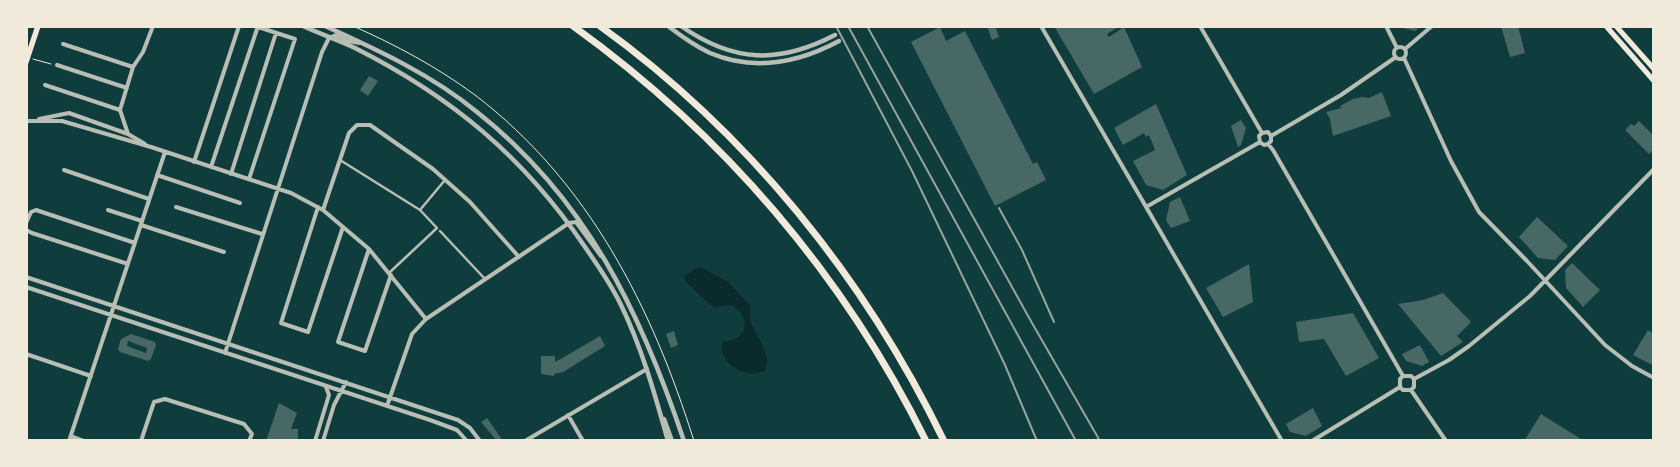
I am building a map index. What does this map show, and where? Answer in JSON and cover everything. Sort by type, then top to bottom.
[{"type":"highway","points":[[573,26],[604,48],[674,106],[764,198],[797,237],[849,307],[886,366],[926,441]]},
{"type":"highway","points":[[600,26],[640,57],[708,116],[750,159],[802,218],[871,312],[919,390],[944,440]]},
{"type":"main road","points":[[27,60],[38,26]]},
{"type":"main road","points":[[1606,26],[1654,81]]},
{"type":"main road","points":[[1616,26],[1654,69]]},
{"type":"street","points":[[128,134],[120,110],[133,67],[143,52],[152,26]]},
{"type":"street","points":[[194,162],[239,26]]},
{"type":"street","points":[[303,26],[354,47],[430,91],[504,148],[535,180],[569,223],[608,281],[629,324],[647,369],[668,441]]},
{"type":"street","points":[[325,26],[390,56],[434,82],[477,112],[542,173],[568,204],[616,276],[667,389],[683,441]]},
{"type":"street","points":[[668,26],[691,43],[709,52],[744,62],[766,63],[794,60],[808,56],[839,41]]},
{"type":"street","points":[[682,26],[699,38],[730,51],[766,56],[788,54],[836,35]]},
{"type":"street","points":[[1040,26],[1282,441]]},
{"type":"street","points":[[1200,26],[1262,132]]},
{"type":"street","points":[[1386,26],[1397,48]]},
{"type":"street","points":[[1405,49],[1432,26]]},
{"type":"street","points":[[211,167],[257,27],[295,40],[249,179]]},
{"type":"street","points":[[231,174],[276,33]]},
{"type":"street","points":[[225,353],[322,52],[329,38],[336,35],[348,41],[365,44]]},
{"type":"street","points":[[63,44],[133,67]]},
{"type":"street","points":[[1397,48],[1405,49]]},
{"type":"street","points":[[1397,48],[1394,52],[1396,56],[1400,59],[1404,58]]},
{"type":"street","points":[[1405,49],[1406,54],[1404,58],[1451,160],[1479,212],[1605,345],[1632,366],[1654,378]]},
{"type":"street","points":[[1271,136],[1341,95],[1396,56]]},
{"type":"street","points":[[57,65],[126,88]]},
{"type":"street","points":[[45,85],[120,110]]},
{"type":"street","points":[[29,121],[69,113],[128,134],[151,147]]},
{"type":"street","points":[[29,121],[62,121],[151,147],[291,193],[323,210],[369,250],[426,319]]},
{"type":"street","points":[[323,210],[349,134],[357,125],[370,125],[433,169],[470,202],[519,257]]},
{"type":"street","points":[[1260,142],[1259,136],[1262,132]]},
{"type":"street","points":[[1262,132],[1268,132],[1271,136],[1271,142],[1268,144]]},
{"type":"street","points":[[1146,207],[1260,142]]},
{"type":"street","points":[[1260,142],[1271,147],[1403,376]]},
{"type":"street","points":[[84,441],[70,439],[165,152]]},
{"type":"street","points":[[340,160],[420,210],[437,228],[390,274],[365,350],[338,342],[369,250]]},
{"type":"street","points":[[64,170],[150,199]]},
{"type":"street","points":[[1414,379],[1469,346],[1530,296],[1654,170]]},
{"type":"street","points":[[157,175],[240,203]]},
{"type":"street","points":[[420,210],[445,180]]},
{"type":"street","points":[[176,207],[262,234]]},
{"type":"street","points":[[318,207],[281,323],[308,332],[343,227]]},
{"type":"street","points":[[26,224],[31,212],[36,210],[135,243]]},
{"type":"street","points":[[108,210],[224,252]]},
{"type":"street","points":[[387,406],[412,334],[426,319],[569,223],[576,222],[616,276]]},
{"type":"street","points":[[26,230],[128,264]]},
{"type":"street","points":[[440,231],[485,279]]},
{"type":"street","points":[[26,277],[458,420],[470,428],[480,441]]},
{"type":"street","points":[[26,287],[457,430],[467,441]]},
{"type":"street","points":[[26,354],[91,376]]},
{"type":"street","points":[[525,441],[647,369]]},
{"type":"street","points":[[1403,376],[1411,376],[1414,379]]},
{"type":"street","points":[[1400,387],[1399,383],[1403,376]]},
{"type":"street","points":[[326,387],[333,378]]},
{"type":"street","points":[[1411,390],[1414,387],[1414,379]]},
{"type":"street","points":[[324,441],[334,405],[346,382]]},
{"type":"street","points":[[315,441],[329,395],[326,387]]},
{"type":"street","points":[[1400,387],[1403,390],[1411,390]]},
{"type":"street","points":[[1312,441],[1400,387]]},
{"type":"street","points":[[1411,390],[1446,441]]},
{"type":"street","points":[[141,441],[154,402],[165,399],[244,424],[252,434],[249,441]]},
{"type":"street","points":[[660,414],[666,423],[672,441]]},
{"type":"street","points":[[568,415],[583,441]]},
{"type":"path","points":[[27,60],[57,65]]},
{"type":"path","points":[[587,211],[621,265],[650,322],[682,401],[694,441]]},
{"type":"water","points":[[700,267],[727,281],[750,305],[751,323],[766,354],[767,366],[765,371],[752,373],[739,370],[729,363],[725,357],[722,351],[722,343],[741,335],[745,326],[743,316],[732,306],[713,307],[687,283],[684,279],[685,276]]},
{"type":"building","points":[[987,26],[995,26],[999,37],[992,40]]},
{"type":"building","points":[[1054,26],[1120,26],[1107,34],[1109,37],[1124,27],[1142,67],[1094,94]]},
{"type":"building","points":[[1395,26],[1421,26],[1415,31]]},
{"type":"building","points":[[1501,26],[1518,26],[1525,53],[1510,57]]},
{"type":"building","points":[[940,27],[946,41],[965,31],[1033,164],[1037,162],[1046,180],[995,206],[911,42]]},
{"type":"building","points":[[369,76],[378,81],[368,96],[360,90]]},
{"type":"building","points":[[1382,92],[1391,116],[1333,136],[1330,119],[1326,112],[1341,108],[1340,106],[1353,99],[1369,98]]},
{"type":"building","points":[[1156,104],[1187,175],[1163,190],[1146,185],[1133,161],[1155,150],[1149,135],[1146,137],[1144,133],[1123,145],[1114,128]]},
{"type":"building","points":[[1241,120],[1246,128],[1241,145],[1238,147],[1231,126]]},
{"type":"building","points":[[1639,121],[1654,136],[1654,149],[1649,154],[1625,130],[1631,124],[1634,126]]},
{"type":"building","points":[[1180,197],[1190,221],[1171,228],[1166,220],[1170,202]]},
{"type":"building","points":[[1537,217],[1568,246],[1555,260],[1538,258],[1519,237]]},
{"type":"building","points":[[1572,263],[1600,290],[1583,307],[1566,288],[1565,270]]},
{"type":"building","points":[[1249,264],[1253,302],[1223,317],[1206,288]]},
{"type":"building","points":[[1443,293],[1471,322],[1457,336],[1463,342],[1441,356],[1398,304],[1423,300]]},
{"type":"building","points":[[1353,313],[1379,358],[1346,376],[1324,339],[1299,342],[1296,322]]},
{"type":"building","points":[[1648,330],[1654,334],[1654,366],[1633,355]]},
{"type":"building","points":[[674,331],[678,345],[671,348],[666,334]]},
{"type":"building","points":[[131,334],[155,342],[156,345],[151,359],[148,361],[120,352],[118,349],[121,339]],"holes":[[[128,341],[147,348],[146,353],[127,346]]]},
{"type":"building","points":[[600,336],[605,346],[563,372],[554,374],[554,376],[541,374],[541,356],[555,356],[555,362]]},
{"type":"building","points":[[1420,345],[1429,362],[1422,366],[1406,361],[1402,354]]},
{"type":"building","points":[[279,403],[297,413],[291,429],[298,429],[298,439],[266,441]]},
{"type":"building","points":[[1313,408],[1322,426],[1306,436],[1290,432],[1286,424]]},
{"type":"building","points":[[1541,414],[1584,441],[1524,441]]},
{"type":"building","points":[[487,418],[501,438],[497,441],[481,422]]},
{"type":"railway","points":[[836,26],[912,171],[1005,365],[1037,441]]},
{"type":"railway","points":[[848,26],[1076,441]]},
{"type":"railway","points":[[867,26],[1032,323],[1100,441]]},
{"type":"railway","points":[[999,208],[1022,250],[1054,322]]}]
